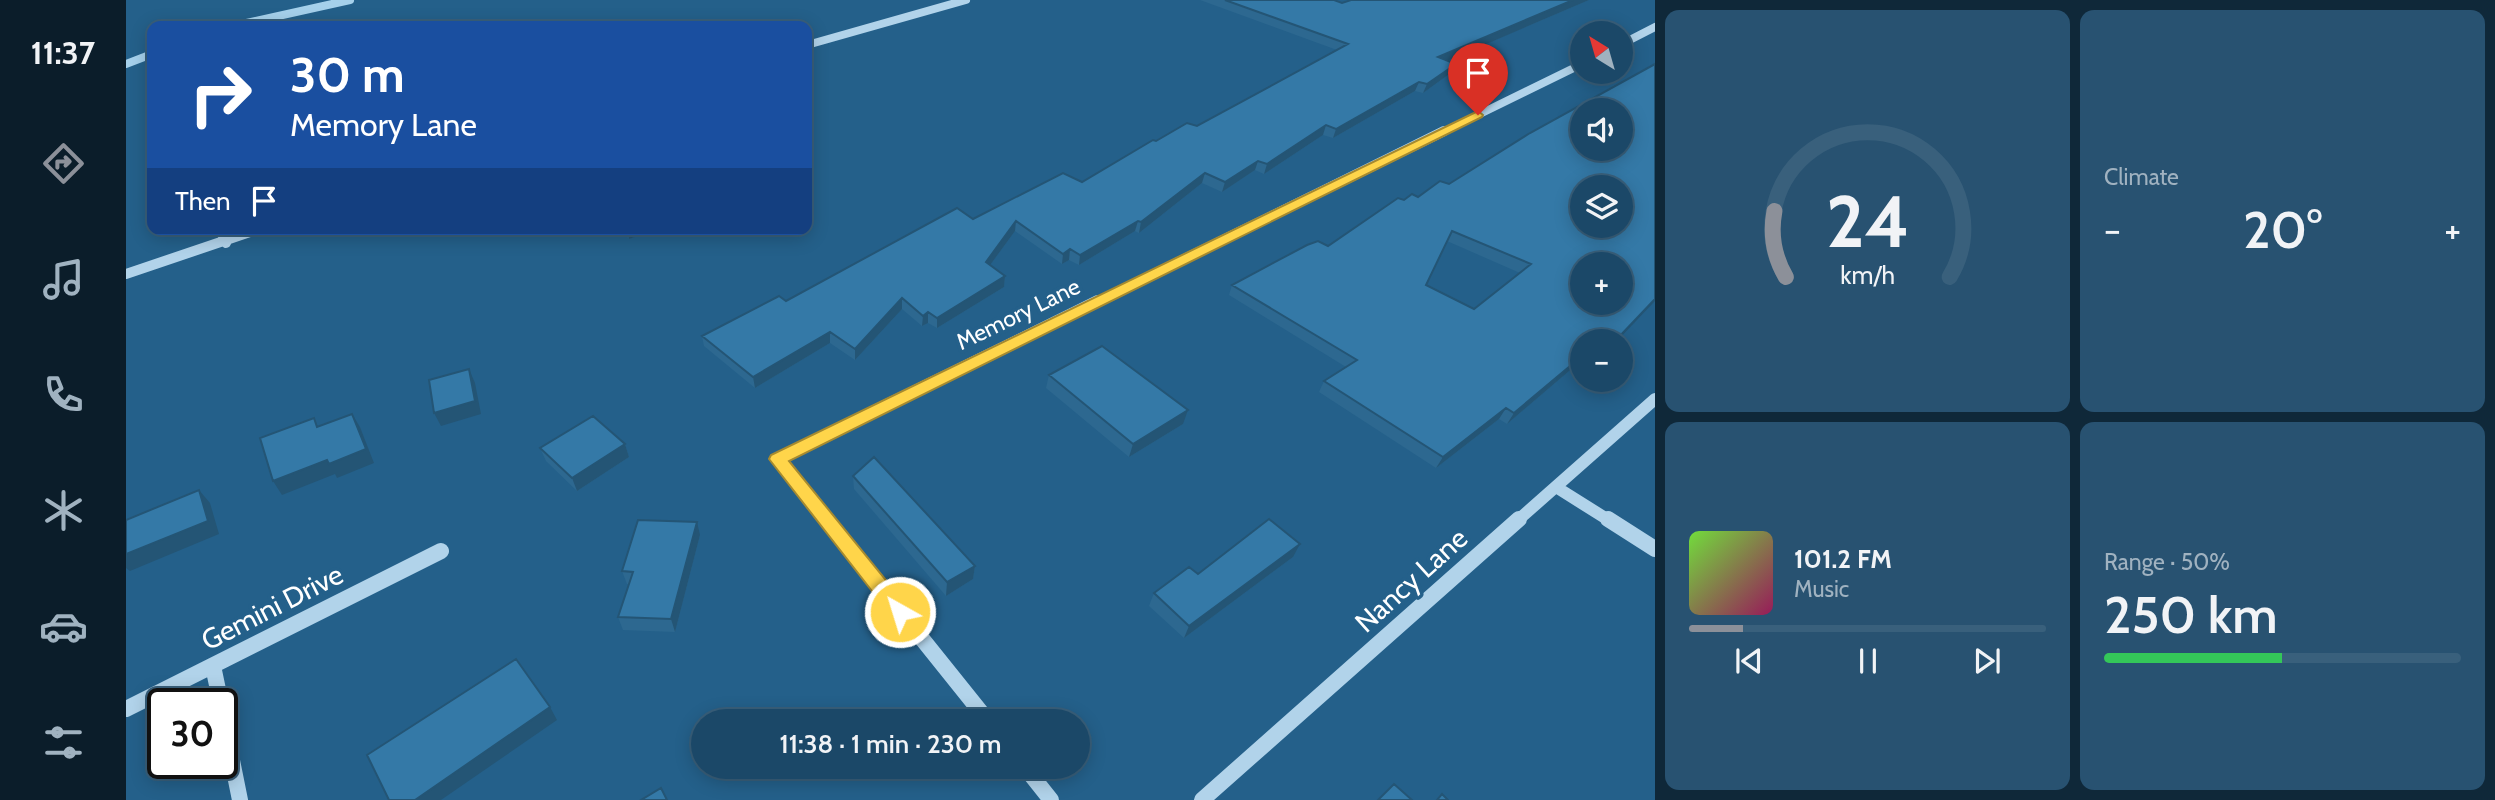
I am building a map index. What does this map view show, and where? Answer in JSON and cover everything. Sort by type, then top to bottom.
[{"type":"street","points":[[812,45],[965,0]]},
{"type":"street","points":[[1633,38],[1655,27]]},
{"type":"street","name":"Memory Lane","points":[[978,709],[777,459],[1570,70]]},
{"type":"street","points":[[223,235],[226,243]]},
{"type":"street","points":[[126,274],[245,235]]},
{"type":"street","name":"Nancy Lane","points":[[1202,800],[1655,399]]},
{"type":"street","points":[[1556,487],[1655,549]]},
{"type":"street","name":"Gemini Drive","points":[[126,709],[441,551]]},
{"type":"street","points":[[213,666],[218,688]]},
{"type":"street","points":[[236,779],[240,800]]},
{"type":"street","points":[[1034,779],[1051,800]]},
{"type":"building","points":[[1225,0],[1334,0],[1342,3],[1351,0],[1573,0],[1438,57],[1456,64],[1427,84],[1419,82],[1336,129],[1326,125],[1267,164],[1258,161],[1225,182],[1205,173],[1141,222],[1138,221],[1080,255],[1070,249],[1063,254],[1016,221],[986,262],[1005,276],[937,318],[928,312],[923,316],[902,298],[855,349],[830,332],[753,377],[702,336],[779,296],[786,301],[957,208],[973,219],[1063,173],[1082,182],[1153,140],[1156,141],[1187,123],[1197,126],[1348,44]]},
{"type":"building","points":[[1655,64],[1655,299],[1626,329],[1570,329],[1570,366],[1514,413],[1506,408],[1443,457],[1324,381],[1357,360],[1232,285],[1307,245],[1318,241],[1328,246],[1398,198],[1404,200],[1412,194],[1418,197],[1440,181],[1449,184],[1570,111],[1570,161],[1633,161],[1633,98],[1593,98],[1619,84],[1633,84],[1633,76]],"holes":[[[1452,231],[1531,264],[1474,309],[1426,285]]]},
{"type":"building","points":[[1102,346],[1188,410],[1133,444],[1049,375]]},
{"type":"building","points":[[469,369],[475,401],[434,413],[429,380]]},
{"type":"building","points":[[352,414],[366,449],[329,464],[327,460],[273,481],[260,438],[314,418],[317,427]]},
{"type":"building","points":[[593,416],[625,444],[572,478],[540,448]]},
{"type":"building","points":[[874,457],[975,566],[947,582],[853,476]]},
{"type":"building","points":[[199,490],[208,521],[126,554],[126,520]]},
{"type":"building","points":[[1269,519],[1300,544],[1189,626],[1154,593],[1189,567],[1198,574]]},
{"type":"building","points":[[638,520],[697,522],[671,619],[618,617],[633,572],[622,571]]},
{"type":"building","points":[[516,659],[550,707],[415,800],[389,800],[367,755]]},
{"type":"building","points":[[1394,784],[1412,800],[1378,800]]},
{"type":"building","points":[[661,788],[667,800],[641,800]]},
{"type":"building","points":[[1442,794],[1448,800],[1437,800]]},
{"type":"waterway","points":[[256,21],[350,0]]},
{"type":"waterway","points":[[126,64],[147,56]]},
{"type":"route","points":[[900,612],[777,459],[1478,115]]}]
